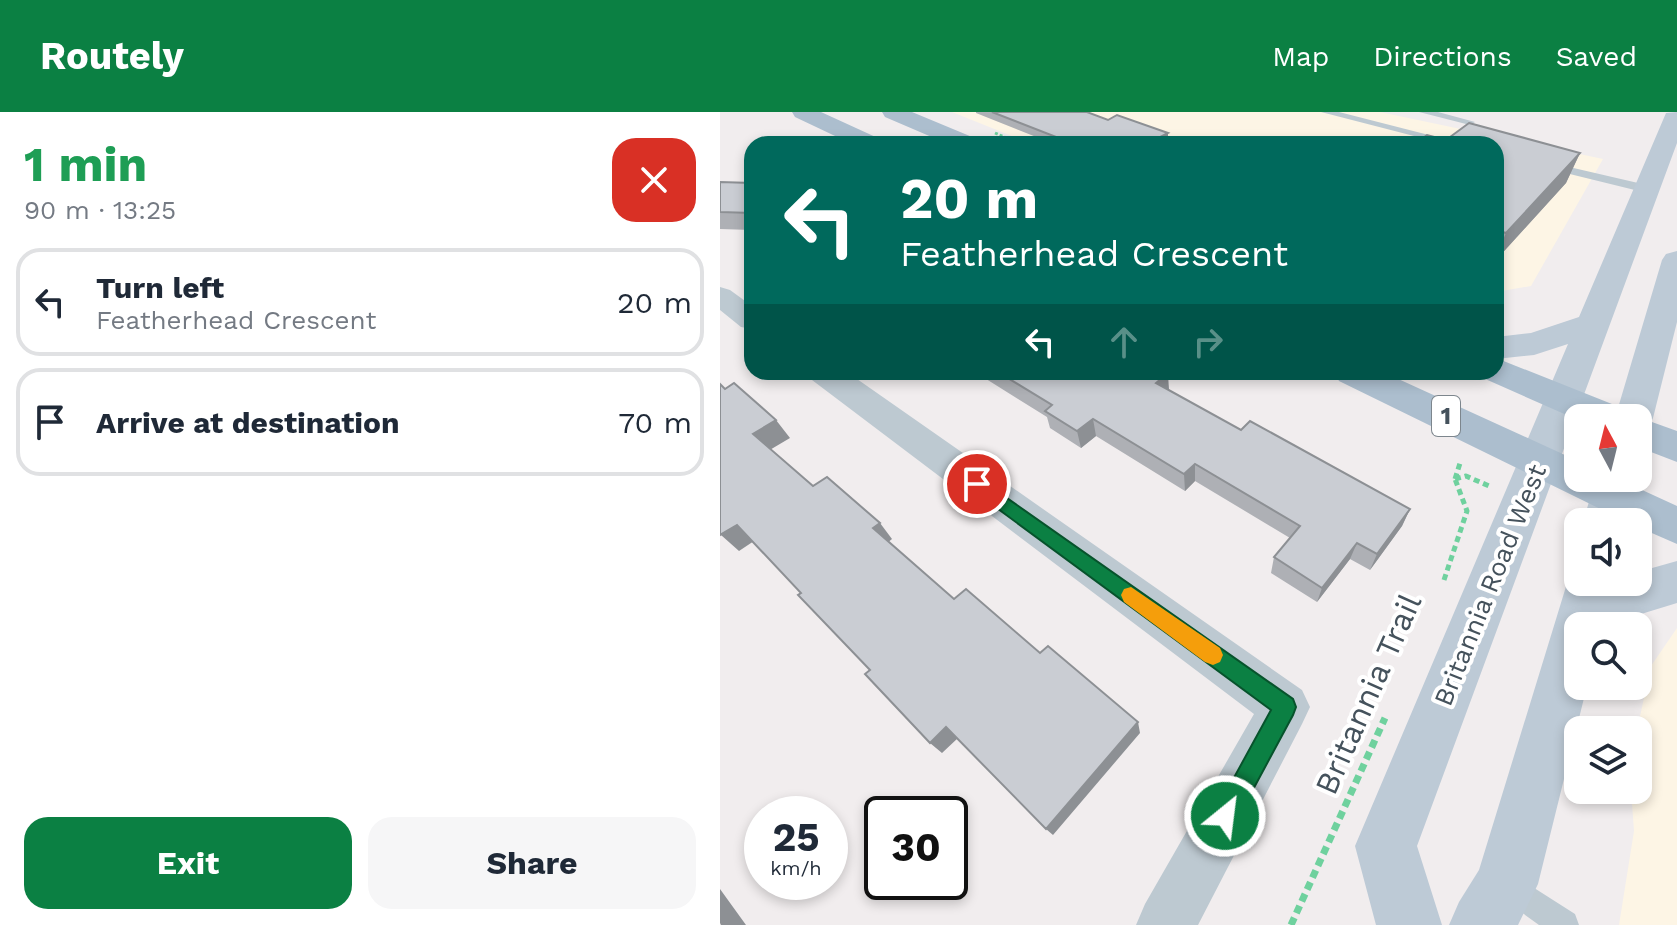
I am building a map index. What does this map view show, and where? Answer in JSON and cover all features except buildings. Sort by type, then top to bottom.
[{"type":"main road","points":[[803,112],[854,136]]},
{"type":"main road","points":[[893,112],[949,136]]},
{"type":"main road","name":"Britannia Road West","points":[[1409,925],[1386,846],[1677,113]]},
{"type":"main road","points":[[1638,404],[1677,260]]},
{"type":"main road","points":[[1504,347],[1534,344],[1593,324]]},
{"type":"main road","points":[[1655,341],[1677,369]]},
{"type":"main road","points":[[1504,373],[1575,404]]},
{"type":"main road","name":"1","points":[[1369,380],[1539,460],[1611,498],[1677,526]]},
{"type":"main road","points":[[1652,437],[1677,447]]},
{"type":"main road","points":[[1652,586],[1677,582]]},
{"type":"main road","points":[[1494,905],[1585,596]]},
{"type":"street","points":[[720,296],[744,314]]},
{"type":"street","points":[[835,380],[1285,707],[1166,925]]},
{"type":"lane","points":[[1326,112],[1426,136]]},
{"type":"lane","points":[[1424,112],[1470,122]]},
{"type":"lane","points":[[1504,155],[1647,189]]},
{"type":"lane","points":[[1494,905],[1564,925]]},
{"type":"path","points":[[1457,466],[1455,479],[1466,476]]},
{"type":"path","name":"Britannia Trail","points":[[1442,585],[1467,511],[1455,479]]},
{"type":"path","name":"Britannia Trail","points":[[1291,925],[1389,710]]},
{"type":"shaded area","points":[[952,112],[1380,112],[1494,136],[1012,136]]},
{"type":"shaded area","points":[[1504,138],[1603,159],[1531,286],[1504,291]]},
{"type":"shaded area","points":[[1677,628],[1677,925],[1619,925],[1634,831],[1632,804],[1652,804],[1652,716],[1640,716],[1644,700],[1652,700],[1652,665]]},
{"type":"slow traffic","points":[[1131,595],[1213,655]]},
{"type":"route","points":[[977,484],[1285,707],[1225,816]]}]
